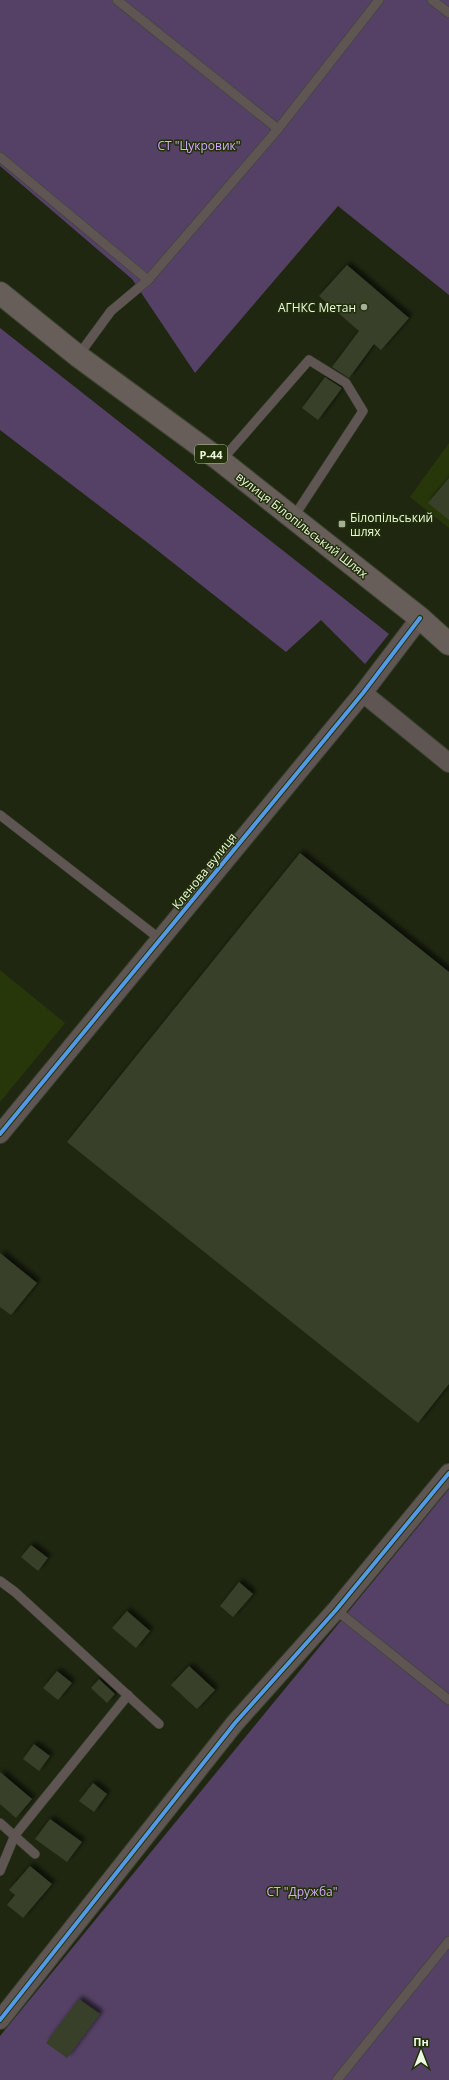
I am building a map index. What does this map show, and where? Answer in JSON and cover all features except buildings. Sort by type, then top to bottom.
[{"type":"main road","name":"вулиця Білопільський Шлях","points":[[0,293],[78,356],[221,461],[420,618],[449,644]]},
{"type":"street","name":"Кленова вулиця","points":[[0,1134],[363,692],[420,618]]},
{"type":"street","points":[[363,692],[449,763]]},
{"type":"street","points":[[0,2020],[235,1723],[336,1610],[449,1473]]},
{"type":"lane","points":[[117,0],[278,130]]},
{"type":"lane","points":[[78,356],[111,311],[148,280],[278,130],[378,0]]},
{"type":"lane","points":[[432,0],[449,13]]},
{"type":"lane","points":[[0,157],[148,280]]},
{"type":"lane","points":[[221,461],[309,360],[346,383],[363,411],[293,518]]},
{"type":"lane","points":[[0,815],[160,939]]},
{"type":"lane","points":[[0,1581],[159,1724]]},
{"type":"lane","points":[[336,1610],[449,1700]]},
{"type":"lane","points":[[0,1871],[15,1835],[128,1695]]},
{"type":"lane","points":[[0,1823],[35,1854]]},
{"type":"lane","points":[[337,2080],[449,1941]]},
{"type":"shaded area","points":[[449,443],[449,528],[410,497]]},
{"type":"shaded area","points":[[0,970],[65,1023],[0,1102]]},
{"type":"green space","name":"СТ \"Цукровик\"","points":[[0,0],[449,0],[449,295],[338,206],[195,373],[132,279],[0,166]]},
{"type":"green space","points":[[0,328],[389,634],[365,664],[321,620],[286,652],[148,543],[0,430]]},
{"type":"green space","name":"СТ \"Дружба\"","points":[[449,1489],[449,2080],[0,2080],[0,2036]]},
{"type":"cycle path","points":[[0,1134],[363,693],[420,618]]},
{"type":"cycle path","points":[[0,2020],[235,1723],[336,1610],[449,1473]]},
{"type":"place","name":"АГНКС Метан","points":[[364,307]]},
{"type":"place","name":"Білопільський шлях","points":[[342,524]]}]
